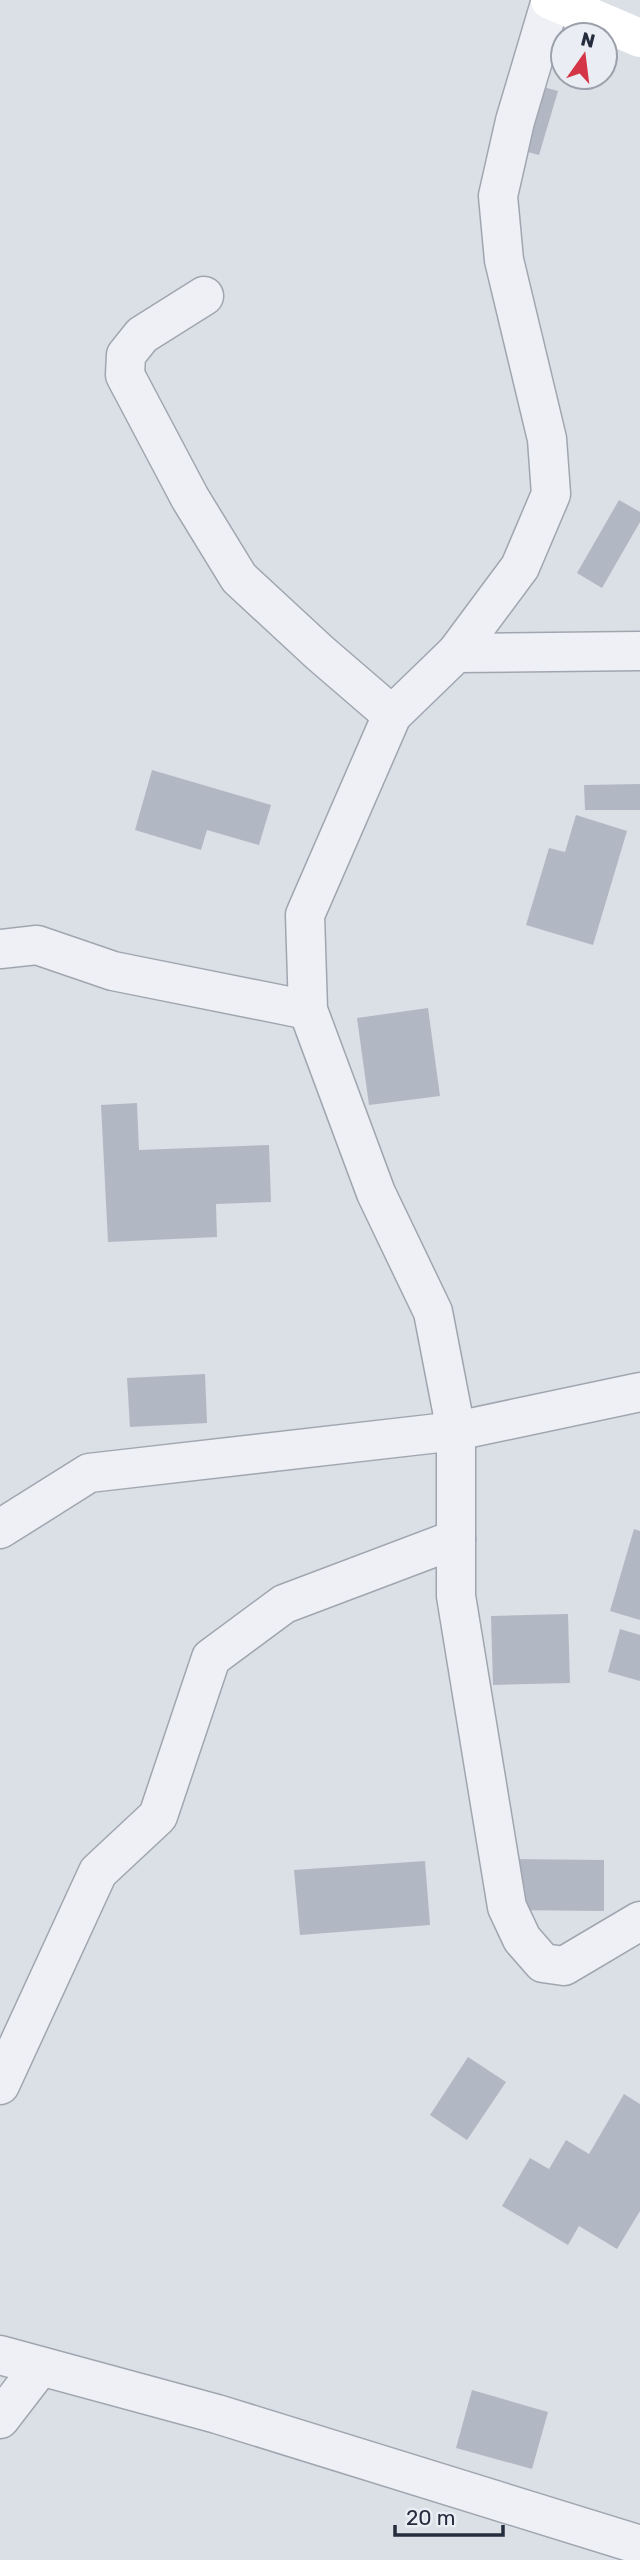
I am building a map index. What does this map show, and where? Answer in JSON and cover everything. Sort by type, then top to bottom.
[{"type":"main road","points":[[551,0],[640,38]]},
{"type":"street","points":[[551,0],[514,121],[498,196],[504,260],[547,439],[551,494],[520,567],[456,653],[392,715],[305,915],[308,1010],[376,1193],[433,1312],[456,1431],[456,1596],[508,1907],[522,1939],[543,1963],[564,1966],[640,1921]]},
{"type":"street","points":[[204,296],[142,335],[126,355],[125,376],[190,498],[239,578],[392,715]]},
{"type":"street","points":[[456,653],[640,651]]},
{"type":"street","points":[[0,949],[37,945],[113,971],[308,1010]]},
{"type":"street","points":[[0,1529],[89,1474],[456,1431],[640,1392]]},
{"type":"street","points":[[0,2085],[98,1872],[158,1816],[211,1658],[284,1604],[456,1539]]},
{"type":"street","points":[[0,2355],[217,2414],[640,2545]]},
{"type":"street","points":[[0,2419],[40,2367]]},
{"type":"building","points":[[511,78],[549,89],[549,91],[558,91],[539,155],[492,142]]},
{"type":"building","points":[[619,500],[640,512],[640,522],[602,588],[577,573]]},
{"type":"building","points":[[152,770],[271,805],[259,845],[207,830],[201,850],[135,830]]},
{"type":"building","points":[[640,784],[640,810],[585,810],[584,785]]},
{"type":"building","points":[[576,815],[627,831],[593,945],[526,925],[549,848],[565,852]]},
{"type":"building","points":[[428,1008],[440,1096],[369,1105],[357,1018]]},
{"type":"building","points":[[137,1103],[139,1150],[269,1145],[271,1202],[216,1204],[217,1237],[108,1242],[101,1105]]},
{"type":"building","points":[[205,1374],[207,1423],[130,1427],[127,1378]]},
{"type":"building","points":[[634,1529],[640,1531],[640,1620],[610,1611]]},
{"type":"building","points":[[568,1614],[570,1683],[493,1685],[491,1616]]},
{"type":"building","points":[[620,1629],[640,1635],[640,1681],[608,1672]]},
{"type":"building","points":[[509,1859],[604,1860],[604,1911],[509,1910]]},
{"type":"building","points":[[425,1861],[430,1925],[300,1935],[294,1870]]},
{"type":"building","points":[[468,2057],[506,2082],[467,2140],[430,2115]]},
{"type":"building","points":[[624,2094],[640,2104],[640,2211],[617,2249],[579,2226],[568,2245],[502,2206],[530,2158],[549,2169],[566,2140],[589,2154]]},
{"type":"building","points":[[472,2390],[548,2412],[532,2469],[456,2448]]}]
